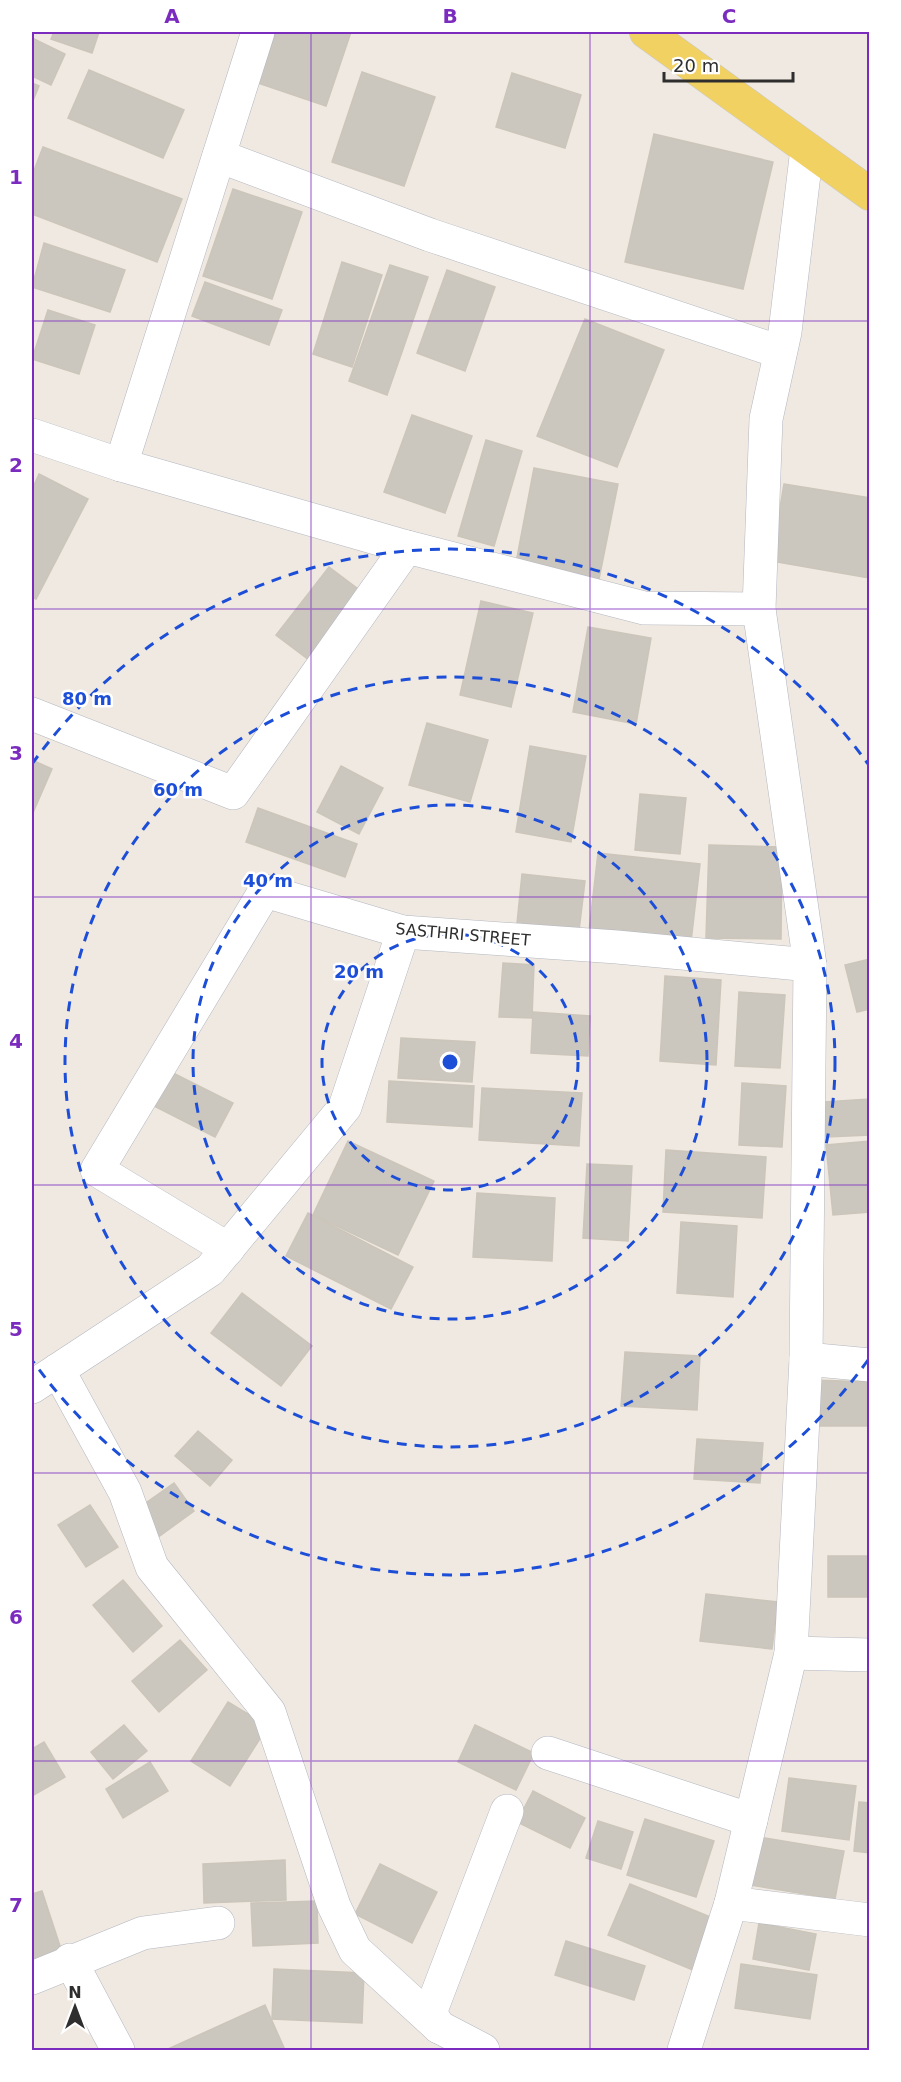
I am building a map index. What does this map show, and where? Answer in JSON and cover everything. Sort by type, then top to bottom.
[{"type":"main road","points":[[646,32],[870,194]]},
{"type":"street","points":[[121,465],[258,32]]},
{"type":"street","points":[[684,2050],[731,1903],[791,1653],[806,1359],[810,965],[759,609],[766,419],[780,352],[807,149]]},
{"type":"street","points":[[219,156],[430,235],[780,352]]},
{"type":"street","points":[[32,435],[121,465],[408,547],[644,608],[759,609]]},
{"type":"street","points":[[32,714],[232,793],[408,547]]},
{"type":"street","name":"SASTHRI STREET","points":[[228,1249],[97,1170],[265,891],[403,932],[617,947],[810,965]]},
{"type":"street","points":[[32,1388],[210,1270],[345,1107],[403,932]]},
{"type":"street","points":[[806,1359],[870,1365]]},
{"type":"street","points":[[58,1370],[125,1492],[152,1567],[269,1712],[334,1906],[354,1950],[439,2027],[483,2050]]},
{"type":"street","points":[[791,1653],[870,1655]]},
{"type":"street","points":[[548,1753],[751,1820]]},
{"type":"street","points":[[439,2027],[430,2013],[433,2002],[507,1811]]},
{"type":"street","points":[[731,1903],[870,1920]]},
{"type":"street","points":[[32,1978],[70,1960],[143,1933],[218,1923]]},
{"type":"street","points":[[70,1960],[118,2050]]},
{"type":"building","points":[[54,32],[99,32],[92,53],[51,39]]},
{"type":"building","points":[[276,32],[351,32],[326,106],[258,83]]},
{"type":"building","points":[[32,38],[65,54],[51,85],[32,76]]},
{"type":"building","points":[[89,70],[184,110],[163,158],[68,118]]},
{"type":"building","points":[[362,72],[435,97],[404,186],[332,162]]},
{"type":"building","points":[[512,73],[581,95],[565,148],[496,127]]},
{"type":"building","points":[[32,83],[39,86],[32,103]]},
{"type":"building","points":[[654,134],[773,162],[743,289],[625,262]]},
{"type":"building","points":[[43,147],[182,199],[157,262],[32,214],[32,176]]},
{"type":"building","points":[[233,189],[302,212],[272,299],[203,276]]},
{"type":"building","points":[[44,243],[125,270],[110,312],[32,287]]},
{"type":"building","points":[[342,262],[382,275],[352,367],[313,354]]},
{"type":"building","points":[[390,265],[428,277],[387,395],[349,381]]},
{"type":"building","points":[[447,270],[495,287],[465,371],[417,353]]},
{"type":"building","points":[[205,282],[282,310],[269,345],[192,316]]},
{"type":"building","points":[[48,310],[95,325],[79,374],[32,359]]},
{"type":"building","points":[[585,319],[664,350],[617,467],[537,436]]},
{"type":"building","points":[[412,415],[472,436],[445,513],[384,492]]},
{"type":"building","points":[[486,440],[522,451],[494,546],[458,536]]},
{"type":"building","points":[[534,468],[618,484],[598,584],[515,568]]},
{"type":"building","points":[[39,474],[88,499],[36,599],[32,596],[32,490]]},
{"type":"building","points":[[784,484],[870,498],[870,578],[771,561]]},
{"type":"building","points":[[329,567],[362,592],[309,660],[276,635]]},
{"type":"building","points":[[481,601],[533,613],[511,707],[460,695]]},
{"type":"building","points":[[588,627],[651,638],[636,724],[573,712]]},
{"type":"building","points":[[427,723],[488,740],[470,802],[409,785]]},
{"type":"building","points":[[530,746],[586,756],[571,842],[516,832]]},
{"type":"building","points":[[32,760],[52,769],[32,815]]},
{"type":"building","points":[[341,766],[383,788],[359,834],[317,812]]},
{"type":"building","points":[[640,794],[686,798],[680,854],[635,850]]},
{"type":"building","points":[[258,808],[357,844],[345,877],[246,842]]},
{"type":"building","points":[[709,845],[782,847],[781,939],[706,938]]},
{"type":"building","points":[[598,853],[700,864],[691,942],[589,931]]},
{"type":"building","points":[[522,874],[585,881],[578,939],[516,933]]},
{"type":"building","points":[[870,959],[870,1009],[857,1012],[845,965]]},
{"type":"building","points":[[503,963],[534,965],[532,1018],[499,1017]]},
{"type":"building","points":[[665,976],[721,980],[716,1065],[660,1061]]},
{"type":"building","points":[[739,992],[785,995],[780,1068],[735,1066]]},
{"type":"building","points":[[533,1012],[590,1016],[588,1056],[531,1053]]},
{"type":"building","points":[[401,1038],[475,1042],[472,1082],[398,1078]]},
{"type":"building","points":[[169,1071],[233,1103],[215,1137],[152,1105]]},
{"type":"building","points":[[389,1081],[474,1086],[472,1127],[387,1122]]},
{"type":"building","points":[[742,1083],[786,1086],[782,1147],[739,1145]]},
{"type":"building","points":[[482,1088],[582,1093],[579,1146],[479,1140]]},
{"type":"building","points":[[870,1099],[870,1135],[826,1137],[824,1102]]},
{"type":"building","points":[[348,1141],[434,1181],[398,1255],[313,1215]]},
{"type":"building","points":[[870,1141],[870,1212],[833,1215],[826,1145]]},
{"type":"building","points":[[666,1150],[766,1157],[762,1218],[663,1212]]},
{"type":"building","points":[[587,1164],[632,1166],[628,1241],[583,1238]]},
{"type":"building","points":[[477,1193],[555,1198],[552,1261],[473,1257]]},
{"type":"building","points":[[308,1213],[413,1267],[391,1309],[286,1256]]},
{"type":"building","points":[[681,1222],[737,1226],[733,1297],[677,1293]]},
{"type":"building","points":[[242,1293],[312,1346],[281,1386],[211,1333]]},
{"type":"building","points":[[625,1352],[700,1356],[697,1410],[621,1406]]},
{"type":"building","points":[[812,1380],[870,1382],[870,1426],[811,1426]]},
{"type":"building","points":[[198,1431],[232,1460],[210,1486],[175,1456]]},
{"type":"building","points":[[697,1439],[763,1443],[760,1483],[694,1479]]},
{"type":"building","points":[[174,1483],[194,1511],[157,1538],[136,1510]]},
{"type":"building","points":[[90,1505],[118,1547],[86,1567],[58,1525]]},
{"type":"building","points":[[828,1556],[870,1556],[870,1597],[828,1597]]},
{"type":"building","points":[[123,1580],[162,1626],[133,1652],[93,1605]]},
{"type":"building","points":[[706,1594],[778,1602],[772,1649],[700,1641]]},
{"type":"building","points":[[180,1640],[207,1670],[159,1712],[132,1681]]},
{"type":"building","points":[[228,1702],[268,1726],[230,1786],[191,1761]]},
{"type":"building","points":[[124,1725],[147,1751],[113,1779],[91,1752]]},
{"type":"building","points":[[475,1725],[534,1753],[516,1790],[458,1762]]},
{"type":"building","points":[[44,1742],[65,1777],[32,1796],[32,1749]]},
{"type":"building","points":[[150,1762],[168,1791],[123,1818],[106,1789]]},
{"type":"building","points":[[789,1778],[856,1786],[849,1840],[782,1831]]},
{"type":"building","points":[[533,1791],[585,1818],[570,1848],[517,1822]]},
{"type":"building","points":[[859,1802],[870,1803],[870,1853],[854,1851]]},
{"type":"building","points":[[645,1819],[714,1841],[696,1897],[627,1875]]},
{"type":"building","points":[[598,1821],[633,1832],[621,1869],[586,1858]]},
{"type":"building","points":[[759,1837],[844,1851],[835,1899],[750,1885]]},
{"type":"building","points":[[285,1860],[286,1900],[204,1903],[203,1864]]},
{"type":"building","points":[[380,1864],[437,1892],[412,1943],[355,1914]]},
{"type":"building","points":[[630,1884],[715,1919],[693,1970],[608,1935]]},
{"type":"building","points":[[42,1891],[62,1952],[32,1962],[32,1894]]},
{"type":"building","points":[[317,1901],[318,1943],[253,1946],[251,1903]]},
{"type":"building","points":[[759,1923],[816,1934],[809,1970],[753,1959]]},
{"type":"building","points":[[566,1941],[645,1966],[634,2000],[555,1975]]},
{"type":"building","points":[[741,1964],[817,1975],[810,2019],[735,2008]]},
{"type":"building","points":[[274,1969],[364,1973],[362,2023],[272,2019]]},
{"type":"building","points":[[265,2005],[285,2050],[168,2049]]}]
